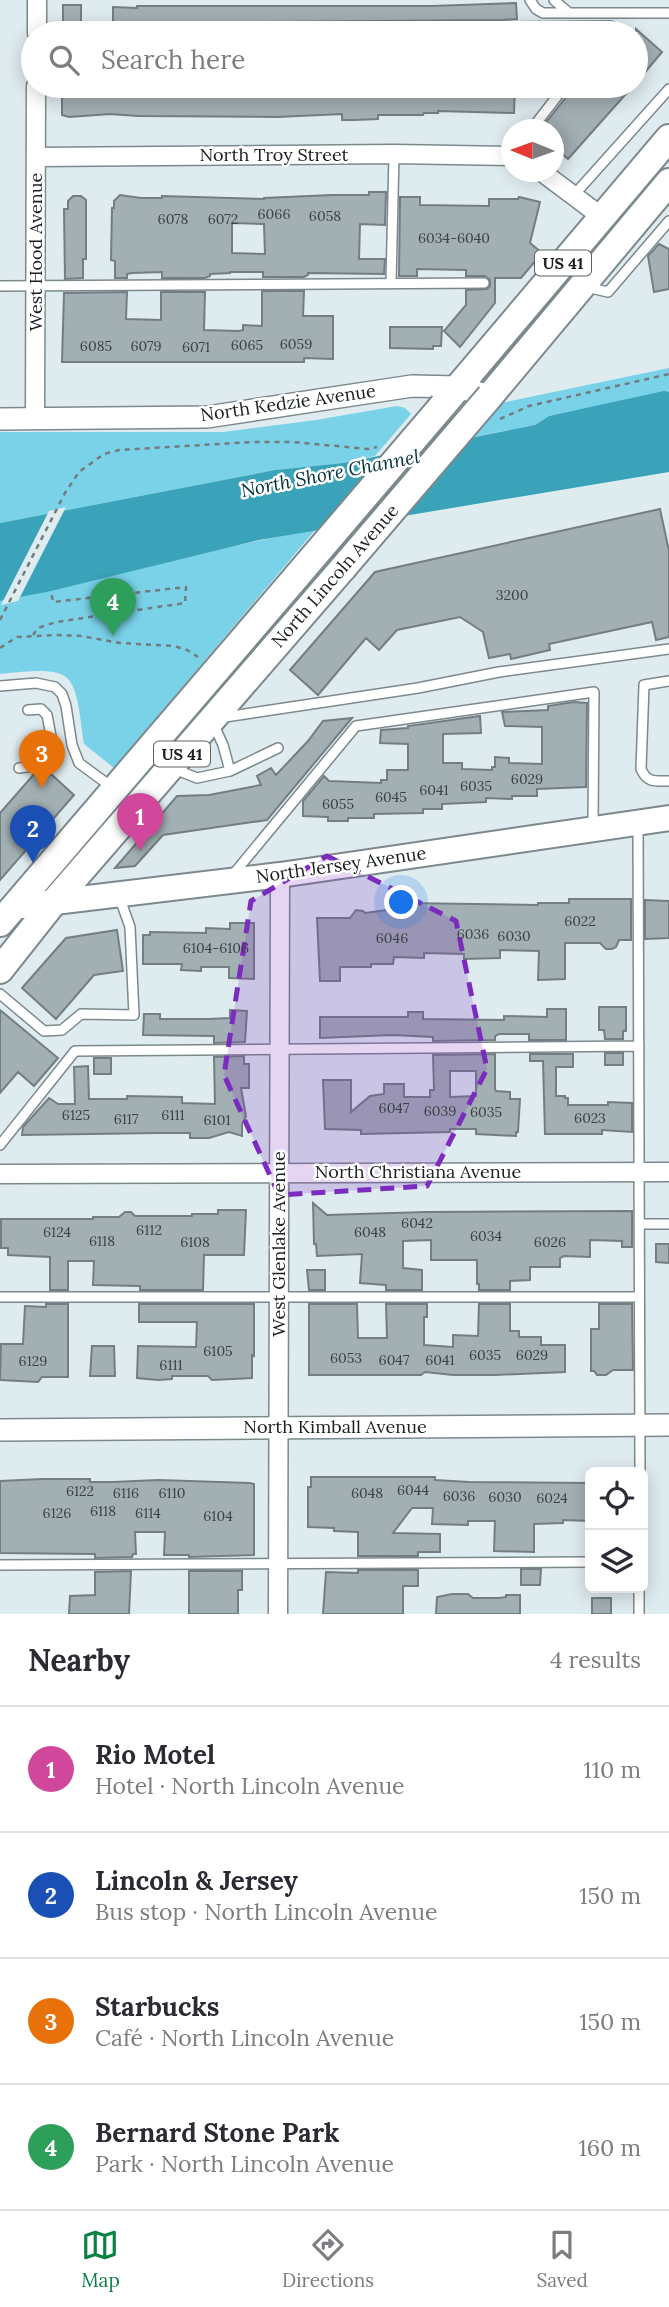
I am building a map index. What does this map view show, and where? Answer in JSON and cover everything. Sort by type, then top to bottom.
[{"type":"main road","name":"North Lincoln Avenue","points":[[4,913],[115,789],[298,576],[669,138]]},
{"type":"main road","name":"North Lincoln Avenue","points":[[0,970],[53,903],[343,568],[669,182]]},
{"type":"main road","name":"North Jersey Avenue","points":[[4,913],[53,903],[280,875],[669,818]]},
{"type":"street","points":[[37,0],[37,21]]},
{"type":"street","name":"West Hood Avenue","points":[[35,419],[36,98]]},
{"type":"street","name":"North Troy Street","points":[[36,157],[501,156]]},
{"type":"street","points":[[556,182],[602,217]]},
{"type":"street","name":"North Kedzie Avenue","points":[[0,419],[207,416],[412,386],[450,396],[489,396]]},
{"type":"street","name":"West Glenlake Avenue","points":[[278,1614],[280,875]]},
{"type":"street","name":"North Christiana Avenue","points":[[0,1174],[669,1172]]},
{"type":"street","name":"North Kimball Avenue","points":[[0,1430],[669,1425]]},
{"type":"lane","points":[[530,0],[536,9],[543,13],[669,13]]},
{"type":"lane","points":[[554,0],[569,13]]},
{"type":"lane","points":[[574,195],[669,89]]},
{"type":"lane","points":[[540,119],[556,98]]},
{"type":"lane","points":[[391,283],[394,154]]},
{"type":"lane","points":[[581,285],[608,292],[669,220]]},
{"type":"lane","points":[[0,286],[484,283]]},
{"type":"lane","points":[[230,771],[223,745],[211,720],[418,688],[499,672],[669,649]]},
{"type":"lane","points":[[669,681],[644,685],[641,769],[650,782],[669,781]]},
{"type":"lane","points":[[0,686],[36,683],[55,687],[62,694],[66,706],[72,745],[79,763],[115,789]]},
{"type":"lane","points":[[228,881],[356,726],[594,692],[593,829]]},
{"type":"lane","points":[[19,768],[47,764],[55,757],[47,715],[41,709],[28,710]]},
{"type":"lane","points":[[171,768],[197,778],[230,771],[278,748]]},
{"type":"lane","points":[[638,823],[640,1467]]},
{"type":"lane","points":[[0,994],[44,1031],[62,1030],[82,1014],[134,1015],[130,927],[119,896]]},
{"type":"lane","points":[[0,1145],[75,1051],[639,1046]]},
{"type":"lane","points":[[639,1224],[669,1224]]},
{"type":"lane","points":[[0,1297],[639,1297]]},
{"type":"lane","points":[[0,1565],[585,1562]]},
{"type":"lane","points":[[639,1593],[639,1614]]},
{"type":"path","points":[[492,423],[529,406],[669,374]]},
{"type":"path","points":[[1,619],[65,493],[79,472],[104,454],[118,450],[252,442],[293,442],[368,449],[381,447]]},
{"type":"path","points":[[33,635],[38,628],[56,622],[185,603],[186,587],[53,602],[51,591]]},
{"type":"path","points":[[0,648],[18,637],[81,636],[120,643],[174,646],[187,650],[200,659]]},
{"type":"highlighted area","points":[[327,856],[456,921],[487,1069],[427,1186],[279,1195],[224,1075],[251,901]]},
{"type":"shaded area","points":[[669,368],[669,392],[549,416],[535,425],[473,437],[501,403]]},
{"type":"shaded area","points":[[397,406],[405,408],[411,414],[375,456],[343,463],[275,470],[0,523],[0,432],[223,432]]},
{"type":"shaded area","points":[[315,530],[114,768],[84,744],[77,701],[67,678],[58,673],[44,671],[0,674],[0,601]]},
{"type":"water","name":"North Shore Channel","points":[[669,392],[669,472],[259,540],[0,601],[0,523],[275,470],[343,463],[535,425],[549,416]]},
{"type":"pier","points":[[66,507],[18,601],[1,605],[49,511]]},
{"type":"building","points":[[516,3],[517,19],[113,21],[113,7],[432,6]]},
{"type":"building","points":[[63,5],[81,5],[81,21],[63,21]]},
{"type":"building","points":[[648,40],[662,52],[648,69]]},
{"type":"building","points":[[62,98],[515,98],[514,113],[438,111],[423,115],[378,115],[378,119],[342,120],[342,114],[277,117],[62,115]]},
{"type":"building","points":[[565,98],[622,98],[568,159],[564,156],[564,119],[549,119]]},
{"type":"building","points":[[369,192],[386,192],[385,225],[360,224],[359,259],[385,259],[384,274],[308,273],[304,277],[263,277],[263,272],[230,272],[210,274],[205,278],[162,278],[162,272],[132,273],[127,274],[127,278],[115,278],[115,261],[111,260],[112,208],[120,195],[141,198],[162,196],[264,199],[369,195]],"holes":[[[232,223],[264,224],[265,254],[232,253]]]},
{"type":"building","points":[[73,196],[81,196],[86,200],[86,259],[83,259],[83,278],[65,279],[64,209],[68,209],[68,201]]},
{"type":"building","points":[[400,197],[420,197],[420,205],[489,206],[489,199],[519,197],[540,202],[530,243],[542,253],[521,278],[495,278],[495,303],[460,347],[444,331],[466,305],[466,290],[487,289],[490,280],[485,276],[466,276],[466,270],[417,269],[417,276],[399,276]]},
{"type":"building","points":[[659,244],[669,249],[669,289],[654,292],[648,256]]},
{"type":"building","points":[[262,291],[304,291],[303,316],[333,316],[333,359],[304,358],[304,362],[62,362],[64,293],[127,292],[126,319],[161,320],[161,292],[205,292],[204,330],[239,331],[243,330],[243,325],[262,326]]},
{"type":"building","points":[[390,327],[442,327],[441,346],[433,346],[433,349],[390,348]]},
{"type":"building","points":[[660,509],[669,551],[669,637],[656,640],[652,622],[549,644],[550,650],[511,659],[510,654],[489,658],[483,632],[460,617],[397,630],[379,650],[366,638],[318,695],[290,670],[375,572]]},
{"type":"building","points":[[587,703],[586,787],[537,789],[537,796],[486,798],[486,802],[442,804],[442,809],[423,809],[423,813],[374,814],[374,818],[348,818],[348,821],[328,821],[328,817],[303,816],[303,801],[324,776],[329,781],[381,783],[381,780],[387,780],[387,770],[408,770],[408,744],[380,743],[381,730],[480,716],[481,733],[443,734],[443,763],[462,763],[462,769],[492,770],[492,767],[495,767],[495,757],[509,758],[509,763],[542,764],[542,727],[505,726],[502,712],[548,710],[548,706]]},
{"type":"building","points":[[352,718],[267,820],[163,835],[135,866],[115,868],[177,796],[209,795],[261,785],[257,776],[271,768],[276,775],[323,721]]},
{"type":"building","points":[[35,773],[50,773],[74,795],[0,880],[0,813]]},
{"type":"building","points":[[569,899],[631,899],[631,940],[619,940],[612,949],[606,949],[600,943],[565,943],[565,979],[538,980],[539,951],[500,950],[500,958],[464,959],[464,954],[424,953],[424,958],[394,957],[393,964],[340,967],[340,981],[320,981],[317,918],[350,918],[356,910],[365,913],[387,910],[390,907],[406,907],[406,903],[538,905],[569,903]]},
{"type":"building","points":[[645,900],[669,901],[669,938],[645,939]]},
{"type":"building","points":[[230,923],[254,923],[254,979],[229,978],[229,967],[201,967],[201,971],[181,970],[182,964],[143,964],[143,935],[150,935],[150,932],[206,933],[206,928],[230,929]]},
{"type":"building","points":[[117,930],[123,971],[94,975],[56,1019],[22,988],[66,938]]},
{"type":"building","points":[[599,1007],[626,1007],[626,1031],[623,1031],[623,1039],[605,1039],[604,1030],[599,1030]]},
{"type":"building","points":[[547,1009],[566,1009],[566,1040],[529,1040],[529,1034],[499,1034],[495,1036],[495,1040],[433,1041],[433,1037],[393,1035],[320,1038],[320,1017],[408,1017],[408,1012],[423,1012],[423,1019],[504,1020],[504,1016],[547,1017]]},
{"type":"building","points":[[0,1010],[58,1058],[34,1086],[18,1072],[0,1093]]},
{"type":"building","points":[[230,1010],[247,1011],[245,1042],[214,1043],[214,1036],[143,1035],[144,1014],[160,1014],[160,1019],[230,1018]]},
{"type":"building","points":[[605,1053],[623,1053],[623,1065],[605,1065]]},
{"type":"building","points":[[495,1054],[496,1091],[510,1092],[510,1099],[520,1099],[516,1136],[476,1134],[476,1129],[361,1134],[361,1130],[325,1129],[323,1080],[351,1080],[351,1112],[370,1096],[384,1094],[384,1084],[404,1084],[404,1097],[430,1097],[430,1090],[434,1090],[433,1055]],"holes":[[[450,1071],[476,1071],[476,1096],[450,1097]]]},
{"type":"building","points":[[530,1054],[573,1054],[573,1067],[556,1067],[556,1096],[568,1098],[568,1105],[632,1103],[632,1132],[602,1130],[602,1134],[545,1134],[543,1061],[530,1061]]},
{"type":"building","points":[[244,1056],[244,1064],[249,1064],[249,1088],[241,1088],[246,1116],[242,1124],[242,1136],[229,1132],[209,1138],[190,1138],[190,1133],[22,1135],[23,1127],[49,1098],[58,1104],[75,1104],[74,1067],[88,1066],[89,1099],[127,1099],[127,1096],[182,1097],[182,1103],[215,1104],[214,1057]]},
{"type":"building","points":[[94,1058],[111,1058],[111,1074],[94,1074]]},
{"type":"building","points":[[313,1203],[327,1215],[632,1211],[632,1247],[622,1247],[622,1241],[590,1240],[590,1257],[564,1256],[560,1258],[560,1267],[530,1267],[530,1280],[510,1281],[510,1290],[479,1290],[477,1260],[431,1260],[431,1240],[403,1241],[403,1268],[422,1270],[422,1290],[386,1290],[386,1285],[360,1283],[362,1254],[317,1256]]},
{"type":"building","points":[[218,1210],[246,1210],[244,1255],[204,1255],[203,1290],[140,1290],[140,1286],[93,1285],[94,1261],[68,1261],[68,1290],[50,1290],[50,1257],[8,1255],[8,1248],[1,1248],[1,1219],[93,1219],[119,1217],[125,1212],[131,1212],[135,1216],[192,1216],[218,1214]]},
{"type":"building","points":[[656,1244],[669,1244],[669,1263],[656,1262]]},
{"type":"building","points":[[307,1270],[325,1270],[325,1290],[309,1290]]},
{"type":"building","points":[[46,1304],[68,1304],[68,1377],[42,1377],[38,1382],[0,1380],[1,1344],[23,1344],[25,1306],[46,1307]]},
{"type":"building","points":[[139,1304],[254,1304],[252,1378],[137,1378],[138,1346],[196,1347],[197,1322],[139,1322]]},
{"type":"building","points":[[309,1304],[357,1304],[358,1338],[387,1338],[386,1304],[427,1304],[424,1345],[453,1347],[453,1335],[478,1336],[479,1304],[510,1304],[510,1331],[519,1331],[519,1337],[541,1337],[541,1345],[565,1345],[565,1372],[495,1375],[425,1372],[421,1375],[309,1375]]},
{"type":"building","points":[[599,1304],[632,1304],[633,1370],[613,1370],[606,1375],[597,1375],[591,1371],[591,1329],[599,1329]]},
{"type":"building","points":[[92,1346],[114,1346],[115,1376],[90,1376]]},
{"type":"building","points":[[311,1477],[435,1477],[435,1480],[469,1482],[585,1483],[585,1521],[563,1520],[563,1523],[534,1524],[534,1552],[494,1551],[495,1521],[468,1521],[468,1525],[432,1524],[433,1508],[412,1508],[393,1533],[440,1534],[440,1552],[418,1552],[418,1556],[358,1556],[358,1532],[308,1527],[308,1487],[311,1487]]},
{"type":"building","points":[[42,1479],[254,1484],[254,1555],[164,1555],[165,1532],[135,1532],[136,1554],[132,1557],[95,1558],[95,1554],[0,1553],[0,1481]]},
{"type":"building","points":[[521,1569],[541,1569],[540,1585],[521,1585]]},
{"type":"building","points":[[358,1570],[418,1570],[418,1586],[403,1586],[403,1614],[323,1614],[326,1572],[358,1573]]},
{"type":"building","points":[[131,1571],[129,1614],[69,1614],[70,1596],[95,1595],[95,1572]]},
{"type":"building","points":[[189,1571],[242,1571],[242,1590],[238,1590],[238,1614],[189,1614]]},
{"type":"building","points":[[468,1594],[473,1598],[520,1595],[520,1614],[436,1614],[437,1597]]},
{"type":"building","points":[[592,1598],[611,1598],[611,1614],[592,1614]]},
{"type":"place","name":"Bernard Stone Park","points":[[113,636]]},
{"type":"place","name":"Starbucks","points":[[42,788]]},
{"type":"place","name":"Rio Motel","points":[[140,851]]},
{"type":"place","name":"Lincoln & Jersey","points":[[33,863]]}]
